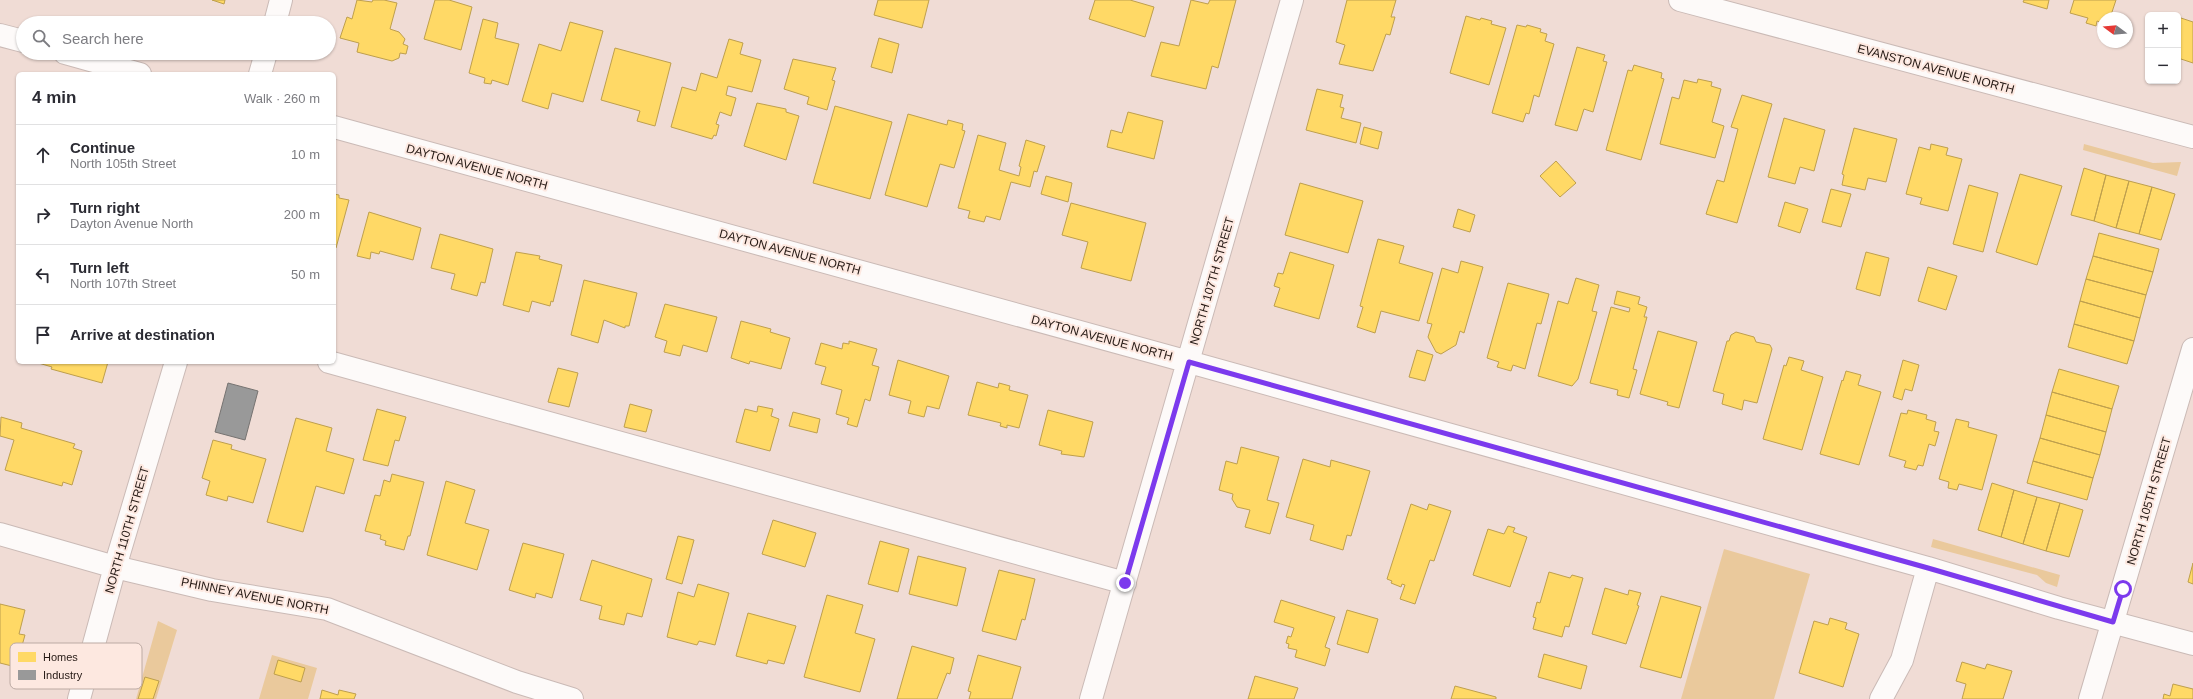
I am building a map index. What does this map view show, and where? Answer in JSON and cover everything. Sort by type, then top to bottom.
[{"type":"street","points":[[277,16],[281,0]]},
{"type":"street","name":"NORTH 107TH STREET","points":[[1091,699],[1292,0]]},
{"type":"street","name":"EVANSTON AVENUE NORTH","points":[[1680,0],[2193,137]]},
{"type":"street","points":[[0,35],[16,39]]},
{"type":"street","points":[[90,60],[133,72]]},
{"type":"street","points":[[261,72],[264,60]]},
{"type":"street","name":"DAYTON AVENUE NORTH","points":[[336,128],[1189,362],[1928,568],[2193,644]]},
{"type":"street","name":"NORTH 105TH STREET","points":[[2090,699],[2193,349]]},
{"type":"street","name":"NORTH 110TH STREET","points":[[94,643],[115,567],[175,364]]},
{"type":"street","points":[[336,364],[1125,583]]},
{"type":"street","name":"PHINNEY AVENUE NORTH","points":[[0,534],[115,567],[212,590],[327,609],[517,682],[572,699]]},
{"type":"street","points":[[1882,699],[1902,660],[1928,568]]},
{"type":"street","name":"NORTH 110TH STREET","points":[[79,699],[82,689]]},
{"type":"shaded area","points":[[2084,144],[2153,163],[2181,162],[2177,176],[2083,150]]},
{"type":"shaded area","points":[[1933,539],[2060,575],[2057,587],[2046,583],[2037,575],[1931,547]]},
{"type":"shaded area","points":[[1724,549],[1810,574],[1774,699],[1681,699]]},
{"type":"shaded area","points":[[158,621],[177,630],[156,699],[136,699],[139,689],[142,689],[142,678]]},
{"type":"shaded area","points":[[272,655],[317,668],[308,699],[259,699]]},
{"type":"building: Homes","points":[[212,0],[225,0],[224,4]]},
{"type":"building: Homes","points":[[357,0],[372,2],[373,0],[384,0],[397,3],[390,29],[399,32],[405,39],[403,44],[408,46],[406,54],[400,53],[399,58],[392,61],[357,52],[359,43],[340,38],[347,17],[352,19]]},
{"type":"building: Homes","points":[[435,0],[449,0],[472,7],[461,50],[424,39]]},
{"type":"building: Homes","points":[[878,0],[929,0],[922,28],[874,15]]},
{"type":"building: Homes","points":[[1095,0],[1130,0],[1154,7],[1145,37],[1089,19]]},
{"type":"building: Homes","points":[[1191,0],[1208,4],[1210,0],[1236,0],[1218,68],[1212,66],[1206,89],[1151,76],[1161,42],[1179,46]]},
{"type":"building: Homes","points":[[1347,0],[1396,0],[1391,17],[1395,17],[1390,35],[1386,34],[1373,71],[1339,64],[1345,45],[1336,42]]},
{"type":"building: Homes","points":[[2024,0],[2049,0],[2047,9],[2023,2]]},
{"type":"building: Homes","points":[[2074,0],[2116,0],[2112,12],[2097,12],[2096,26],[2086,23],[2088,18],[2070,13]]},
{"type":"building: Homes","points":[[1466,16],[1480,20],[1481,18],[1492,21],[1491,24],[1506,28],[1489,85],[1450,73]]},
{"type":"building: Homes","points":[[2181,18],[2193,22],[2193,63],[2181,59]]},
{"type":"building: Homes","points":[[483,19],[498,23],[495,38],[519,44],[508,85],[492,80],[491,84],[484,83],[485,78],[469,73]]},
{"type":"building: Homes","points":[[570,22],[603,31],[583,102],[552,93],[548,109],[522,101],[539,44],[561,51]]},
{"type":"building: Homes","points":[[1517,25],[1526,27],[1527,25],[1541,29],[1540,32],[1547,34],[1545,41],[1554,44],[1539,97],[1534,95],[1529,114],[1526,113],[1523,122],[1492,113]]},
{"type":"building: Homes","points":[[879,38],[899,44],[892,73],[871,67]]},
{"type":"building: Homes","points":[[729,39],[743,43],[740,54],[761,60],[752,92],[728,86],[726,95],[736,98],[731,116],[720,112],[716,124],[719,125],[716,136],[714,135],[712,139],[671,127],[682,87],[696,91],[701,73],[717,78]]},
{"type":"building: Homes","points":[[1577,47],[1605,55],[1603,61],[1607,62],[1593,112],[1584,109],[1577,131],[1555,125]]},
{"type":"building: Homes","points":[[615,48],[671,63],[655,126],[637,121],[640,111],[601,100]]},
{"type":"building: Homes","points":[[793,59],[836,68],[832,80],[835,81],[827,110],[807,104],[809,97],[784,89]]},
{"type":"building: Homes","points":[[1634,65],[1662,73],[1661,78],[1664,79],[1641,160],[1606,150],[1628,70],[1632,71]]},
{"type":"building: Homes","points":[[1698,79],[1712,82],[1711,86],[1721,89],[1712,122],[1724,126],[1715,158],[1660,144],[1672,97],[1679,99],[1684,80],[1697,83]]},
{"type":"building: Homes","points":[[1317,89],[1343,95],[1340,107],[1344,108],[1341,118],[1361,123],[1356,143],[1306,130]]},
{"type":"building: Homes","points":[[1742,95],[1772,104],[1737,223],[1706,214],[1717,180],[1724,182],[1738,129],[1731,127]]},
{"type":"building: Homes","points":[[757,103],[786,109],[786,112],[799,116],[786,160],[744,146]]},
{"type":"building: Homes","points":[[835,106],[892,122],[870,199],[813,183]]},
{"type":"building: Homes","points":[[1128,112],[1163,121],[1154,159],[1107,147],[1111,130],[1122,133]]},
{"type":"building: Homes","points":[[908,114],[947,125],[948,120],[963,124],[962,130],[965,131],[954,168],[940,164],[927,207],[885,195]]},
{"type":"building: Homes","points":[[1784,118],[1825,130],[1814,171],[1800,167],[1795,184],[1768,177]]},
{"type":"building: Homes","points":[[1364,127],[1382,132],[1378,149],[1360,144]]},
{"type":"building: Homes","points":[[1854,128],[1897,139],[1886,182],[1868,178],[1865,190],[1842,185],[1844,175],[1842,174]]},
{"type":"building: Homes","points":[[978,135],[1006,143],[999,170],[1019,176],[1021,167],[1019,166],[1026,140],[1045,146],[1037,172],[1034,171],[1030,187],[1011,182],[1000,220],[986,216],[984,222],[968,218],[970,211],[958,208]]},
{"type":"building: Homes","points":[[1931,144],[1948,148],[1946,155],[1962,159],[1948,211],[1920,204],[1922,198],[1906,194],[1919,147],[1930,150]]},
{"type":"building: Homes","points":[[1556,161],[1576,183],[1560,197],[1540,176]]},
{"type":"building: Homes","points":[[2084,168],[2106,175],[2094,221],[2071,215]]},
{"type":"building: Homes","points":[[2020,174],[2062,186],[2037,265],[1996,252]]},
{"type":"building: Homes","points":[[2106,175],[2129,181],[2116,228],[2094,221]]},
{"type":"building: Homes","points":[[1046,176],[1072,183],[1068,202],[1041,194]]},
{"type":"building: Homes","points":[[2129,181],[2152,187],[2139,234],[2116,228]]},
{"type":"building: Homes","points":[[1300,183],[1363,201],[1348,253],[1285,235]]},
{"type":"building: Homes","points":[[1969,185],[1998,193],[1983,252],[1953,244]]},
{"type":"building: Homes","points":[[2152,187],[2175,194],[2161,240],[2139,234]]},
{"type":"building: Homes","points":[[1831,189],[1851,194],[1841,227],[1822,222]]},
{"type":"building: Homes","points":[[336,194],[339,195],[339,198],[349,200],[336,248]]},
{"type":"building: Homes","points":[[1785,202],[1808,209],[1800,233],[1778,226]]},
{"type":"building: Homes","points":[[1071,203],[1146,223],[1131,281],[1081,268],[1088,242],[1062,235]]},
{"type":"building: Homes","points":[[1458,209],[1475,215],[1470,232],[1453,227]]},
{"type":"building: Homes","points":[[369,212],[421,228],[413,260],[380,251],[379,254],[371,252],[370,259],[357,256]]},
{"type":"building: Homes","points":[[2099,233],[2159,249],[2153,272],[2093,256]]},
{"type":"building: Homes","points":[[440,234],[493,249],[485,283],[481,282],[477,296],[451,289],[455,274],[431,268]]},
{"type":"building: Homes","points":[[1378,239],[1404,246],[1399,263],[1433,273],[1419,321],[1381,311],[1375,333],[1357,327],[1363,307],[1360,306]]},
{"type":"building: Homes","points":[[516,252],[540,256],[539,259],[562,265],[553,302],[551,301],[550,306],[532,301],[529,312],[503,305]]},
{"type":"building: Homes","points":[[1290,252],[1334,265],[1319,319],[1274,306],[1280,288],[1274,286],[1278,273],[1283,274]]},
{"type":"building: Homes","points":[[1866,252],[1889,258],[1880,296],[1856,289]]},
{"type":"building: Homes","points":[[2093,256],[2153,272],[2146,295],[2086,279]]},
{"type":"building: Homes","points":[[1461,261],[1483,267],[1464,333],[1460,331],[1456,345],[1441,354],[1436,352],[1428,337],[1432,324],[1427,323],[1442,268],[1458,273]]},
{"type":"building: Homes","points":[[1928,267],[1957,276],[1946,310],[1918,301]]},
{"type":"building: Homes","points":[[1576,278],[1599,285],[1592,311],[1597,312],[1578,379],[1572,386],[1538,376],[1558,301],[1568,304]]},
{"type":"building: Homes","points":[[2086,279],[2146,295],[2140,318],[2080,301]]},
{"type":"building: Homes","points":[[584,280],[637,293],[629,326],[625,326],[625,328],[604,320],[598,343],[571,335]]},
{"type":"building: Homes","points":[[1508,283],[1549,294],[1541,324],[1537,323],[1525,369],[1513,365],[1511,371],[1497,367],[1499,362],[1487,358]]},
{"type":"building: Homes","points":[[1617,291],[1640,297],[1638,304],[1647,307],[1644,317],[1647,317],[1633,369],[1637,370],[1629,398],[1617,395],[1618,390],[1590,383],[1611,307],[1629,312],[1630,308],[1614,304]]},
{"type":"building: Homes","points":[[2080,301],[2140,318],[2134,341],[2074,324]]},
{"type":"building: Homes","points":[[665,304],[717,317],[707,352],[683,345],[680,356],[664,352],[667,341],[655,337]]},
{"type":"building: Homes","points":[[741,321],[771,329],[770,332],[790,338],[781,369],[750,361],[749,364],[731,358]]},
{"type":"building: Homes","points":[[2074,324],[2134,341],[2127,364],[2068,347]]},
{"type":"building: Homes","points":[[1658,331],[1697,342],[1679,408],[1667,405],[1668,402],[1640,394]]},
{"type":"building: Homes","points":[[1736,332],[1754,337],[1756,342],[1770,345],[1772,349],[1757,403],[1744,400],[1742,410],[1722,404],[1724,394],[1713,391],[1727,341],[1729,341],[1731,335]]},
{"type":"building: Homes","points":[[849,341],[877,349],[872,365],[879,367],[870,401],[865,399],[857,427],[847,424],[849,418],[836,414],[842,390],[821,384],[826,367],[815,364],[821,343],[842,349],[843,343],[849,344]]},
{"type":"building: Homes","points":[[1417,350],[1433,355],[1425,381],[1409,377]]},
{"type":"building: Homes","points":[[1789,357],[1804,361],[1801,370],[1823,377],[1802,450],[1763,439],[1784,365],[1786,366]]},
{"type":"building: Homes","points":[[898,360],[949,376],[939,409],[927,406],[924,417],[908,413],[911,401],[889,395]]},
{"type":"building: Homes","points":[[1903,360],[1919,365],[1912,391],[1905,389],[1902,400],[1893,397]]},
{"type":"building: Homes","points":[[42,364],[107,364],[102,383],[51,369],[52,367]]},
{"type":"building: Homes","points":[[558,368],[578,373],[569,407],[548,402]]},
{"type":"building: Homes","points":[[2059,369],[2119,386],[2112,409],[2052,392]]},
{"type":"building: Homes","points":[[1846,371],[1861,375],[1858,385],[1881,392],[1859,465],[1820,454]]},
{"type":"building: Homes","points":[[977,382],[998,388],[999,383],[1010,386],[1009,390],[1028,395],[1019,428],[1007,425],[1007,428],[1000,426],[1001,423],[968,415]]},
{"type":"building: Homes","points":[[2052,392],[2112,409],[2106,432],[2046,415]]},
{"type":"building: Homes","points":[[630,404],[652,410],[646,432],[624,427]]},
{"type":"building: Homes","points":[[758,406],[773,409],[771,416],[779,419],[770,451],[736,442],[745,409],[757,412]]},
{"type":"building: Homes","points":[[377,409],[406,417],[399,441],[395,440],[388,466],[363,460]]},
{"type":"building: Homes","points":[[1048,410],[1093,422],[1084,457],[1061,454],[1062,451],[1039,445]]},
{"type":"building: Homes","points":[[1908,410],[1927,415],[1926,419],[1936,422],[1934,431],[1939,432],[1935,446],[1929,444],[1923,466],[1918,465],[1916,470],[1904,467],[1906,461],[1889,456],[1901,413],[1907,414]]},
{"type":"building: Homes","points":[[793,412],[820,419],[817,433],[789,426]]},
{"type":"building: Homes","points":[[2046,415],[2106,432],[2100,455],[2040,438]]},
{"type":"building: Homes","points":[[1,417],[22,423],[21,428],[75,444],[73,448],[82,451],[72,485],[63,482],[62,486],[5,470],[14,440],[0,436]]},
{"type":"building: Homes","points":[[296,418],[332,428],[326,451],[354,459],[344,494],[316,486],[303,532],[267,522]]},
{"type":"building: Homes","points":[[1956,419],[1969,422],[1968,427],[1997,435],[1982,490],[1959,484],[1957,490],[1948,488],[1949,482],[1939,479]]},
{"type":"building: Homes","points":[[2040,438],[2100,455],[2093,478],[2033,461]]},
{"type":"building: Homes","points":[[213,440],[232,445],[231,449],[266,459],[253,503],[228,496],[227,501],[206,495],[210,481],[202,478]]},
{"type":"building: Homes","points":[[1241,447],[1279,457],[1267,500],[1279,503],[1270,534],[1245,527],[1250,510],[1237,507],[1232,499],[1233,494],[1219,490],[1226,461],[1237,464]]},
{"type":"building: Homes","points":[[1303,459],[1330,467],[1331,460],[1370,471],[1351,536],[1347,535],[1343,550],[1310,540],[1314,525],[1286,517]]},
{"type":"building: Homes","points":[[2033,461],[2093,478],[2087,500],[2027,483]]},
{"type":"building: Homes","points":[[392,474],[424,482],[410,536],[408,536],[404,550],[385,545],[386,541],[380,539],[381,535],[365,531],[375,495],[380,496],[384,480],[390,482]]},
{"type":"building: Homes","points":[[446,481],[475,490],[465,523],[489,530],[477,570],[427,555]]},
{"type":"building: Homes","points":[[1992,483],[2014,490],[2001,537],[1978,530]]},
{"type":"building: Homes","points":[[2014,490],[2037,497],[2023,544],[2001,537]]},
{"type":"building: Homes","points":[[2037,497],[2060,503],[2046,551],[2023,544]]},
{"type":"building: Homes","points":[[2060,503],[2083,510],[2069,557],[2046,551]]},
{"type":"building: Homes","points":[[1411,504],[1427,510],[1429,504],[1451,511],[1434,561],[1430,560],[1415,604],[1400,599],[1405,585],[1402,584],[1401,587],[1391,583],[1392,581],[1387,579]]},
{"type":"building: Homes","points":[[773,520],[816,533],[805,567],[762,554]]},
{"type":"building: Homes","points":[[1508,526],[1515,528],[1513,532],[1527,537],[1510,587],[1473,575],[1488,529],[1504,534]]},
{"type":"building: Homes","points":[[678,536],[694,540],[682,584],[666,579]]},
{"type":"building: Homes","points":[[880,541],[909,549],[898,592],[868,584]]},
{"type":"building: Homes","points":[[523,543],[564,554],[552,598],[536,593],[535,598],[509,590]]},
{"type":"building: Homes","points":[[918,556],[966,568],[957,606],[909,594]]},
{"type":"building: Homes","points":[[592,560],[652,579],[642,617],[627,613],[624,625],[599,619],[602,606],[580,600]]},
{"type":"building: Homes","points":[[2193,563],[2193,584],[2188,582]]},
{"type":"building: Homes","points":[[999,570],[1035,579],[1025,620],[1022,619],[1016,640],[982,631]]},
{"type":"building: Homes","points":[[1549,572],[1570,578],[1572,575],[1583,578],[1569,627],[1565,626],[1562,637],[1533,629],[1536,618],[1533,617],[1537,602],[1540,603]]},
{"type":"building: Homes","points":[[698,584],[729,593],[715,645],[699,641],[697,645],[667,637],[678,592],[694,597]]},
{"type":"building: Homes","points":[[1605,588],[1628,595],[1629,590],[1641,593],[1637,605],[1639,606],[1626,644],[1592,634]]},
{"type":"building: Homes","points":[[827,595],[863,605],[855,633],[875,639],[860,692],[804,677]]},
{"type":"building: Homes","points":[[1661,596],[1701,607],[1681,678],[1640,667]]},
{"type":"building: Homes","points":[[1281,600],[1335,617],[1325,647],[1330,649],[1325,666],[1295,657],[1297,650],[1288,648],[1289,644],[1286,643],[1288,636],[1291,637],[1294,628],[1274,622]]},
{"type":"building: Homes","points":[[0,604],[25,610],[19,634],[25,635],[23,643],[10,643],[10,666],[0,663]]},
{"type":"building: Homes","points":[[1347,610],[1378,619],[1368,653],[1337,644]]},
{"type":"building: Homes","points":[[748,613],[796,626],[784,664],[768,660],[767,664],[736,656]]},
{"type":"building: Homes","points":[[1830,618],[1847,623],[1845,629],[1859,634],[1843,687],[1799,673],[1814,621],[1828,625]]},
{"type":"building: Homes","points":[[912,646],[954,658],[950,674],[947,673],[937,699],[897,699]]},
{"type":"building: Homes","points":[[1544,654],[1587,666],[1581,689],[1538,677]]},
{"type":"building: Homes","points":[[978,655],[1021,667],[1012,699],[969,699],[971,692],[968,691]]},
{"type":"building: Homes","points":[[278,660],[305,668],[301,682],[274,674]]},
{"type":"building: Homes","points":[[1962,662],[1985,669],[1987,664],[2012,671],[2003,699],[1962,699],[1966,684],[1956,681]]},
{"type":"building: Homes","points":[[1255,676],[1298,688],[1294,699],[1248,699]]},
{"type":"building: Homes","points":[[145,677],[159,681],[153,699],[138,699]]},
{"type":"building: Homes","points":[[2173,684],[2193,689],[2193,699],[2163,699],[2164,694],[2170,696]]},
{"type":"building: Homes","points":[[1455,686],[1496,697],[1496,699],[1451,699]]},
{"type":"building: Homes","points":[[322,690],[338,695],[339,690],[356,694],[354,699],[320,699]]},
{"type":"building: Industry","points":[[228,383],[258,391],[245,440],[215,432]]},
{"type":"route","points":[[1125,583],[1189,362],[1928,568],[2059,608],[2113,622],[2123,589]]}]
